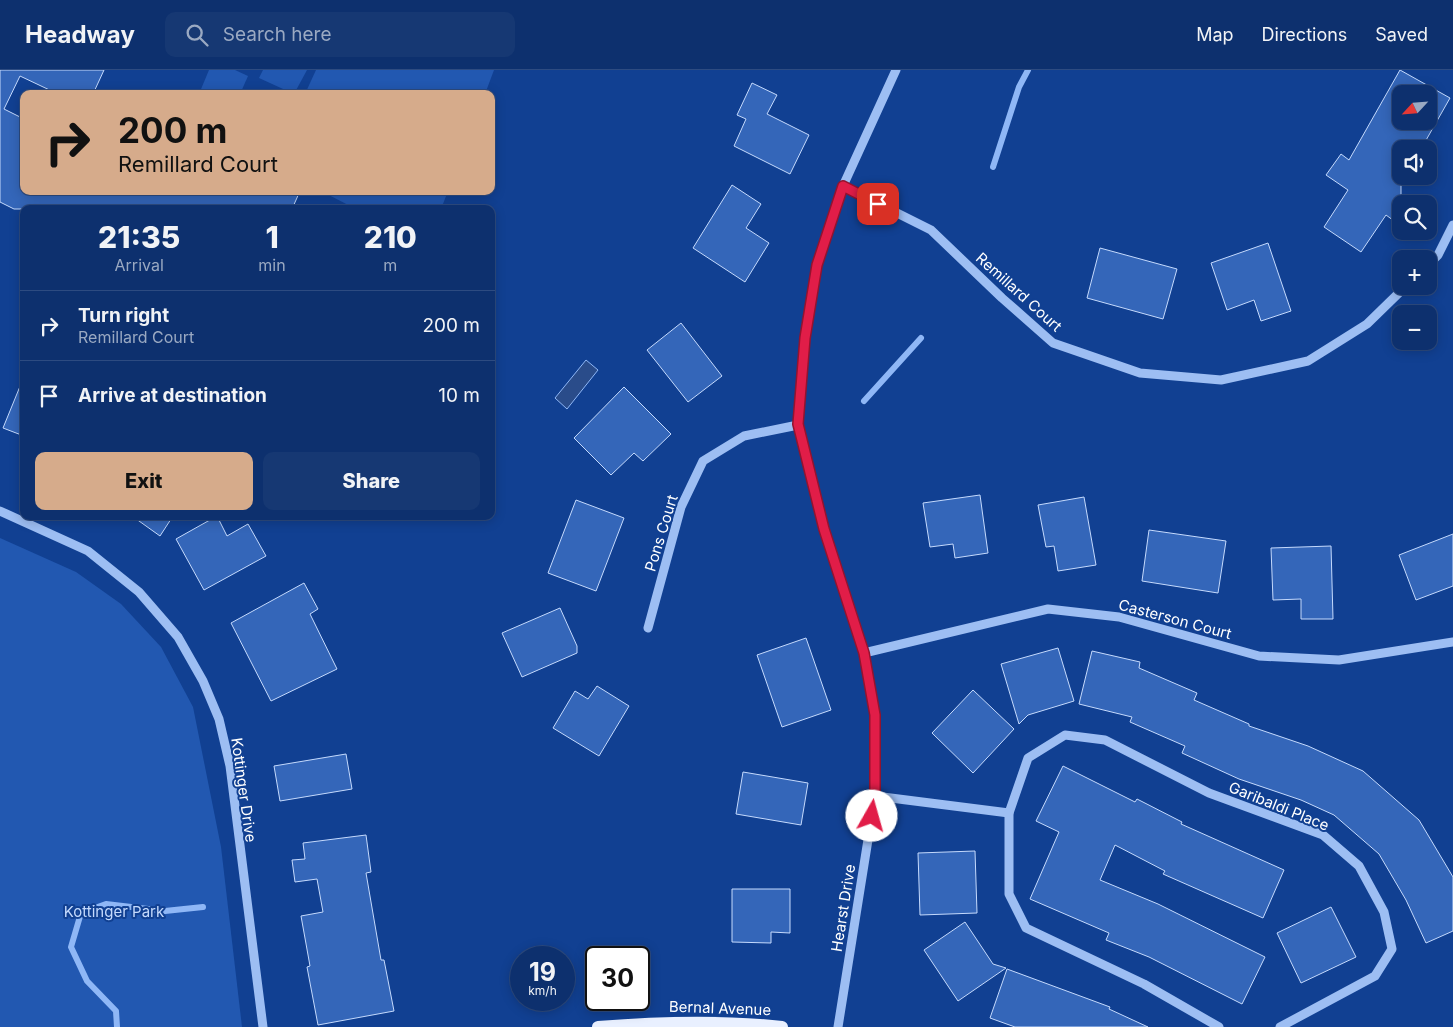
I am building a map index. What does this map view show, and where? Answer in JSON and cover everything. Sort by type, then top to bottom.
[{"type":"main road","name":"Bernal Avenue","points":[[598,1027],[657,1022],[752,1023],[782,1027]]},
{"type":"street","name":"Hearst Drive","points":[[838,1027],[875,796],[875,715],[864,653],[824,529],[798,424],[805,338],[817,265],[843,186],[896,70]]},
{"type":"street","name":"Remillard Court","points":[[843,186],[931,230],[1002,298],[1053,343],[1140,373],[1221,380],[1308,361],[1368,324],[1397,295]]},
{"type":"street","points":[[1437,256],[1453,225]]},
{"type":"street","name":"Pons Court","points":[[648,628],[680,507],[703,461],[744,436],[798,424]]},
{"type":"street","name":"Kottinger Drive","points":[[0,511],[88,552],[139,592],[178,637],[203,681],[219,719],[230,766],[262,1027]]},
{"type":"street","name":"Casterson Court","points":[[864,653],[1048,609],[1119,617],[1260,656],[1339,660],[1453,642]]},
{"type":"street","name":"Garibaldi Place","points":[[1219,1027],[1144,984],[1026,928],[1009,894],[1010,813],[1028,758],[1065,735],[1105,740],[1209,794],[1322,835],[1359,866],[1384,912],[1392,949],[1375,976],[1280,1027]]},
{"type":"street","points":[[875,796],[1010,813]]},
{"type":"green space","points":[[209,70],[235,70],[248,76],[242,90],[201,90]]},
{"type":"green space","points":[[263,70],[307,70],[296,90],[285,90],[259,78]]},
{"type":"green space","points":[[316,70],[494,70],[486,90],[307,90]]},
{"type":"green space","points":[[329,195],[446,195],[443,205],[348,205]]},
{"type":"green space","name":"Kottinger Park","points":[[0,538],[76,572],[121,604],[161,647],[193,707],[221,847],[242,1027],[0,1027]]},
{"type":"shaded area","points":[[586,360],[598,370],[567,409],[555,398]]},
{"type":"building","points":[[0,70],[104,70],[95,90],[50,90],[20,76],[4,109],[20,117],[20,195],[298,195],[294,205],[20,205],[20,209],[14,209],[0,202]]},
{"type":"building","points":[[1400,70],[1427,85],[1392,85],[1392,130],[1432,130],[1426,140],[1392,140],[1392,185],[1401,185],[1401,195],[1392,195],[1392,219],[1386,215],[1361,252],[1324,227],[1348,190],[1326,175],[1341,154],[1349,160]]},
{"type":"building","points":[[752,83],[777,95],[767,114],[809,135],[790,174],[734,146],[746,119],[737,115]]},
{"type":"building","points":[[1438,91],[1450,98],[1438,119]]},
{"type":"building","points":[[732,185],[761,204],[746,228],[769,243],[745,282],[693,248]]},
{"type":"building","points":[[1268,243],[1291,311],[1261,321],[1254,300],[1227,310],[1211,263]]},
{"type":"building","points":[[1100,248],[1177,269],[1163,319],[1087,298]]},
{"type":"building","points":[[681,323],[722,376],[688,402],[647,350]]},
{"type":"building","points":[[20,386],[20,434],[3,428]]},
{"type":"building","points":[[624,387],[671,434],[643,461],[634,453],[611,475],[574,438]]},
{"type":"building","points":[[980,495],[988,553],[955,558],[953,544],[930,547],[923,503]]},
{"type":"building","points":[[1084,497],[1096,565],[1058,571],[1054,546],[1046,547],[1038,505]]},
{"type":"building","points":[[576,500],[624,518],[596,591],[548,573]]},
{"type":"building","points":[[138,520],[170,520],[160,536]]},
{"type":"building","points":[[210,520],[219,520],[227,536],[248,524],[266,556],[204,590],[176,539]]},
{"type":"building","points":[[1149,530],[1226,541],[1218,593],[1142,581]]},
{"type":"building","points":[[1453,534],[1453,586],[1416,600],[1399,555]]},
{"type":"building","points":[[1331,546],[1333,619],[1301,619],[1301,599],[1273,600],[1271,548]]},
{"type":"building","points":[[304,583],[318,609],[310,614],[337,669],[271,701],[231,623]]},
{"type":"building","points":[[560,608],[577,646],[577,653],[522,677],[502,633]]},
{"type":"building","points":[[806,638],[831,710],[782,727],[757,655]]},
{"type":"building","points":[[1058,648],[1074,701],[1028,715],[1019,724],[1001,664]]},
{"type":"building","points":[[1092,651],[1140,662],[1139,668],[1197,693],[1194,700],[1249,724],[1249,726],[1308,746],[1363,771],[1419,820],[1453,877],[1453,931],[1426,943],[1406,900],[1379,854],[1334,815],[1301,800],[1239,779],[1182,753],[1185,746],[1130,722],[1132,717],[1079,704]]},
{"type":"building","points":[[597,686],[629,706],[599,756],[553,728],[575,691],[588,699]]},
{"type":"building","points":[[973,690],[1014,729],[973,773],[932,733]]},
{"type":"building","points":[[346,754],[352,789],[280,801],[274,766]]},
{"type":"building","points":[[1063,766],[1135,802],[1137,799],[1182,822],[1181,824],[1284,870],[1263,918],[1163,874],[1165,871],[1115,845],[1100,880],[1158,904],[1265,957],[1242,1004],[1149,957],[1106,940],[1109,933],[1030,899],[1059,832],[1036,821]]},
{"type":"building","points":[[743,772],[808,783],[801,825],[736,814]]},
{"type":"building","points":[[366,835],[371,872],[366,873],[381,960],[384,960],[394,1011],[318,1025],[307,967],[310,966],[301,916],[323,912],[317,879],[295,882],[292,860],[305,859],[303,843]]},
{"type":"building","points":[[975,851],[977,913],[920,915],[918,853]]},
{"type":"building","points":[[732,889],[790,889],[790,933],[771,932],[771,943],[732,942]]},
{"type":"building","points":[[1331,907],[1356,957],[1301,983],[1277,933]]},
{"type":"building","points":[[965,922],[993,964],[1006,968],[958,1001],[924,950]]},
{"type":"building","points":[[1007,969],[1110,1007],[1109,1009],[1148,1027],[1015,1027],[990,1018]]},
{"type":"waterway","points":[[993,167],[1019,87],[1028,70]]},
{"type":"waterway","points":[[864,401],[921,338]]},
{"type":"waterway","points":[[117,1027],[116,1011],[87,981],[71,947],[81,913],[106,904],[165,911],[203,907]]},
{"type":"route","points":[[872,816],[875,796],[875,715],[864,653],[824,529],[798,424],[805,338],[817,265],[843,186],[878,204]]}]
